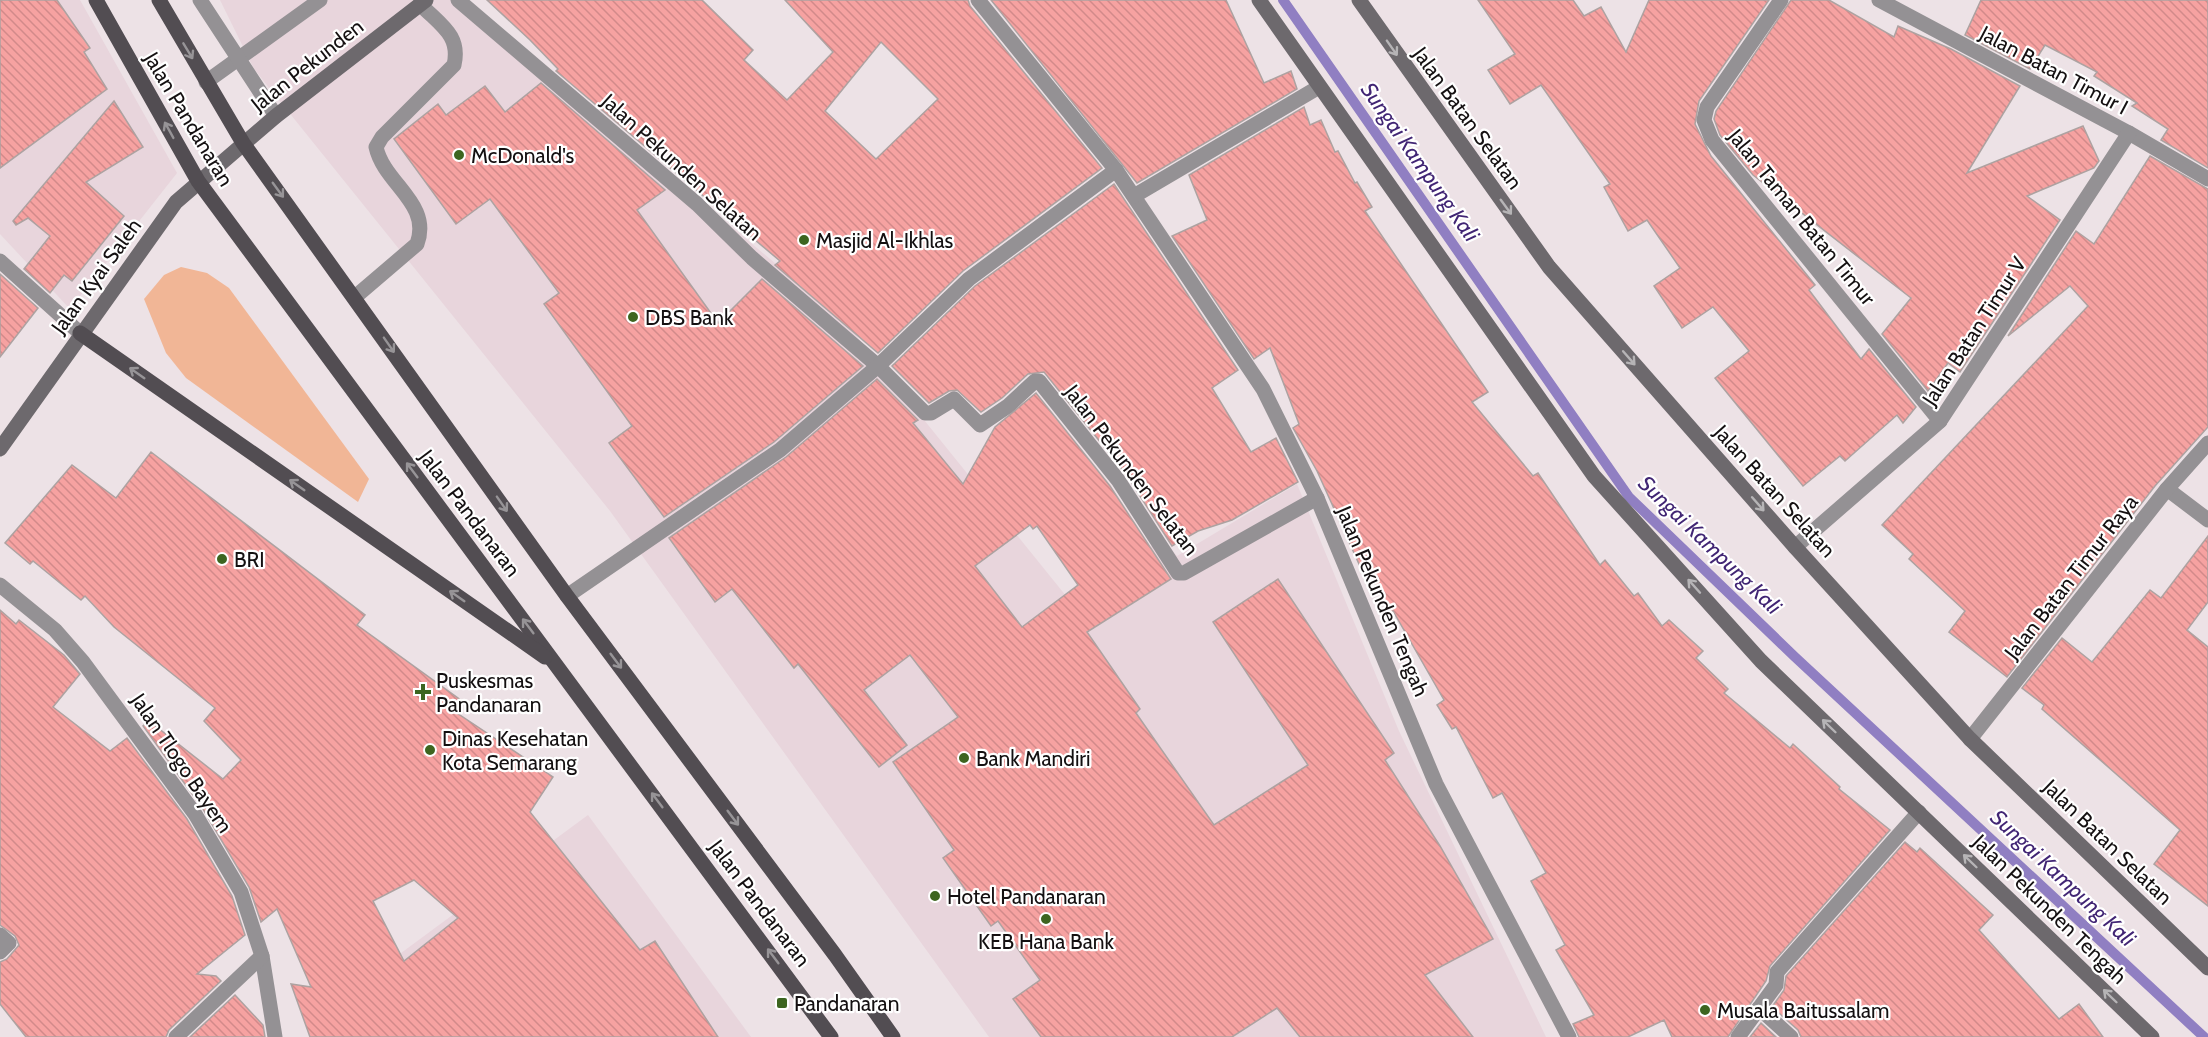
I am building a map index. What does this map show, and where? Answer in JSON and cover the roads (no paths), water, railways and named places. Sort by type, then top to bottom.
[{"type":"main road","name":"Jalan Pandanaran","points":[[96,0],[198,181],[831,1037]]},
{"type":"main road","name":"Jalan Pandanaran","points":[[159,0],[243,143],[567,596],[835,954],[893,1037]]},
{"type":"main road","name":"Jalan Pekunden Tengah","points":[[1259,0],[1594,476],[1761,661],[2152,1037]]},
{"type":"main road","name":"Jalan Batan Selatan","points":[[1359,0],[1549,267],[1795,547],[1970,740],[2208,968]]},
{"type":"main road","name":"Jalan Pekunden","points":[[243,143],[423,2]]},
{"type":"main road","name":"Jalan Kyai Saleh","points":[[0,449],[80,333],[176,202],[243,143]]},
{"type":"main road","points":[[80,333],[557,665]]},
{"type":"street","points":[[200,0],[237,60],[276,116]]},
{"type":"street","points":[[206,82],[320,0]]},
{"type":"street","name":"Jalan Pekunden Selatan","points":[[458,0],[697,204],[752,258],[878,366],[925,413],[931,413],[954,399],[978,425],[1008,406],[1035,381],[1039,381],[1118,480],[1178,573],[1182,574],[1317,498]]},
{"type":"street","name":"Jalan Pekunden Tengah","points":[[978,0],[1116,170],[1263,389],[1317,498],[1436,784],[1569,1037]]},
{"type":"street","name":"Jalan Taman Batan Timur","points":[[1781,0],[1707,107],[1704,120],[1712,140],[1940,421]]},
{"type":"street","name":"Jalan Batan Timur I","points":[[1879,0],[2129,133],[2208,179]]},
{"type":"street","points":[[355,297],[417,244],[421,232],[421,217],[378,159],[376,147],[382,137],[454,65],[457,50],[452,37],[423,2]]},
{"type":"street","points":[[1134,196],[1319,87]]},
{"type":"street","name":"Jalan Batan Timur V","points":[[1795,547],[1940,421],[2129,133]]},
{"type":"street","points":[[567,596],[780,450],[878,366],[969,279],[1116,170]]},
{"type":"street","points":[[0,261],[80,333]]},
{"type":"street","name":"Jalan Batan Timur Raya","points":[[1970,740],[2167,489],[2208,443]]},
{"type":"street","points":[[2167,489],[2208,520]]},
{"type":"street","name":"Jalan Tlogo Bayem","points":[[0,585],[55,630],[83,662],[195,814],[241,892],[262,956],[275,1037]]},
{"type":"street","points":[[1738,1037],[1776,985],[1778,972],[1918,812]]},
{"type":"street","points":[[0,935],[9,943],[0,952]]},
{"type":"street","points":[[176,1037],[262,956]]},
{"type":"street","points":[[1759,1008],[1791,1037]]},
{"type":"waterway","name":"Sungai Kampung Kali","points":[[1283,0],[1629,497],[1795,657],[2204,1037]]},
{"type":"place","name":"McDonald's","points":[[459,155]]},
{"type":"place","name":"Masjid Al-Ikhlas","points":[[804,240]]},
{"type":"place","name":"DBS Bank","points":[[633,317]]},
{"type":"place","name":"BRI","points":[[222,559]]},
{"type":"place","name":"Puskesmas Pandanaran","points":[[423,692]]},
{"type":"place","name":"Dinas Kesehatan Kota Semarang","points":[[430,750]]},
{"type":"place","name":"Bank Mandiri","points":[[964,758]]},
{"type":"place","name":"Hotel Pandanaran","points":[[935,896]]},
{"type":"place","name":"KEB Hana Bank","points":[[1046,919]]},
{"type":"place","name":"Pandanaran","points":[[782,1003]]},
{"type":"place","name":"Musala Baitussalam","points":[[1705,1010]]}]
